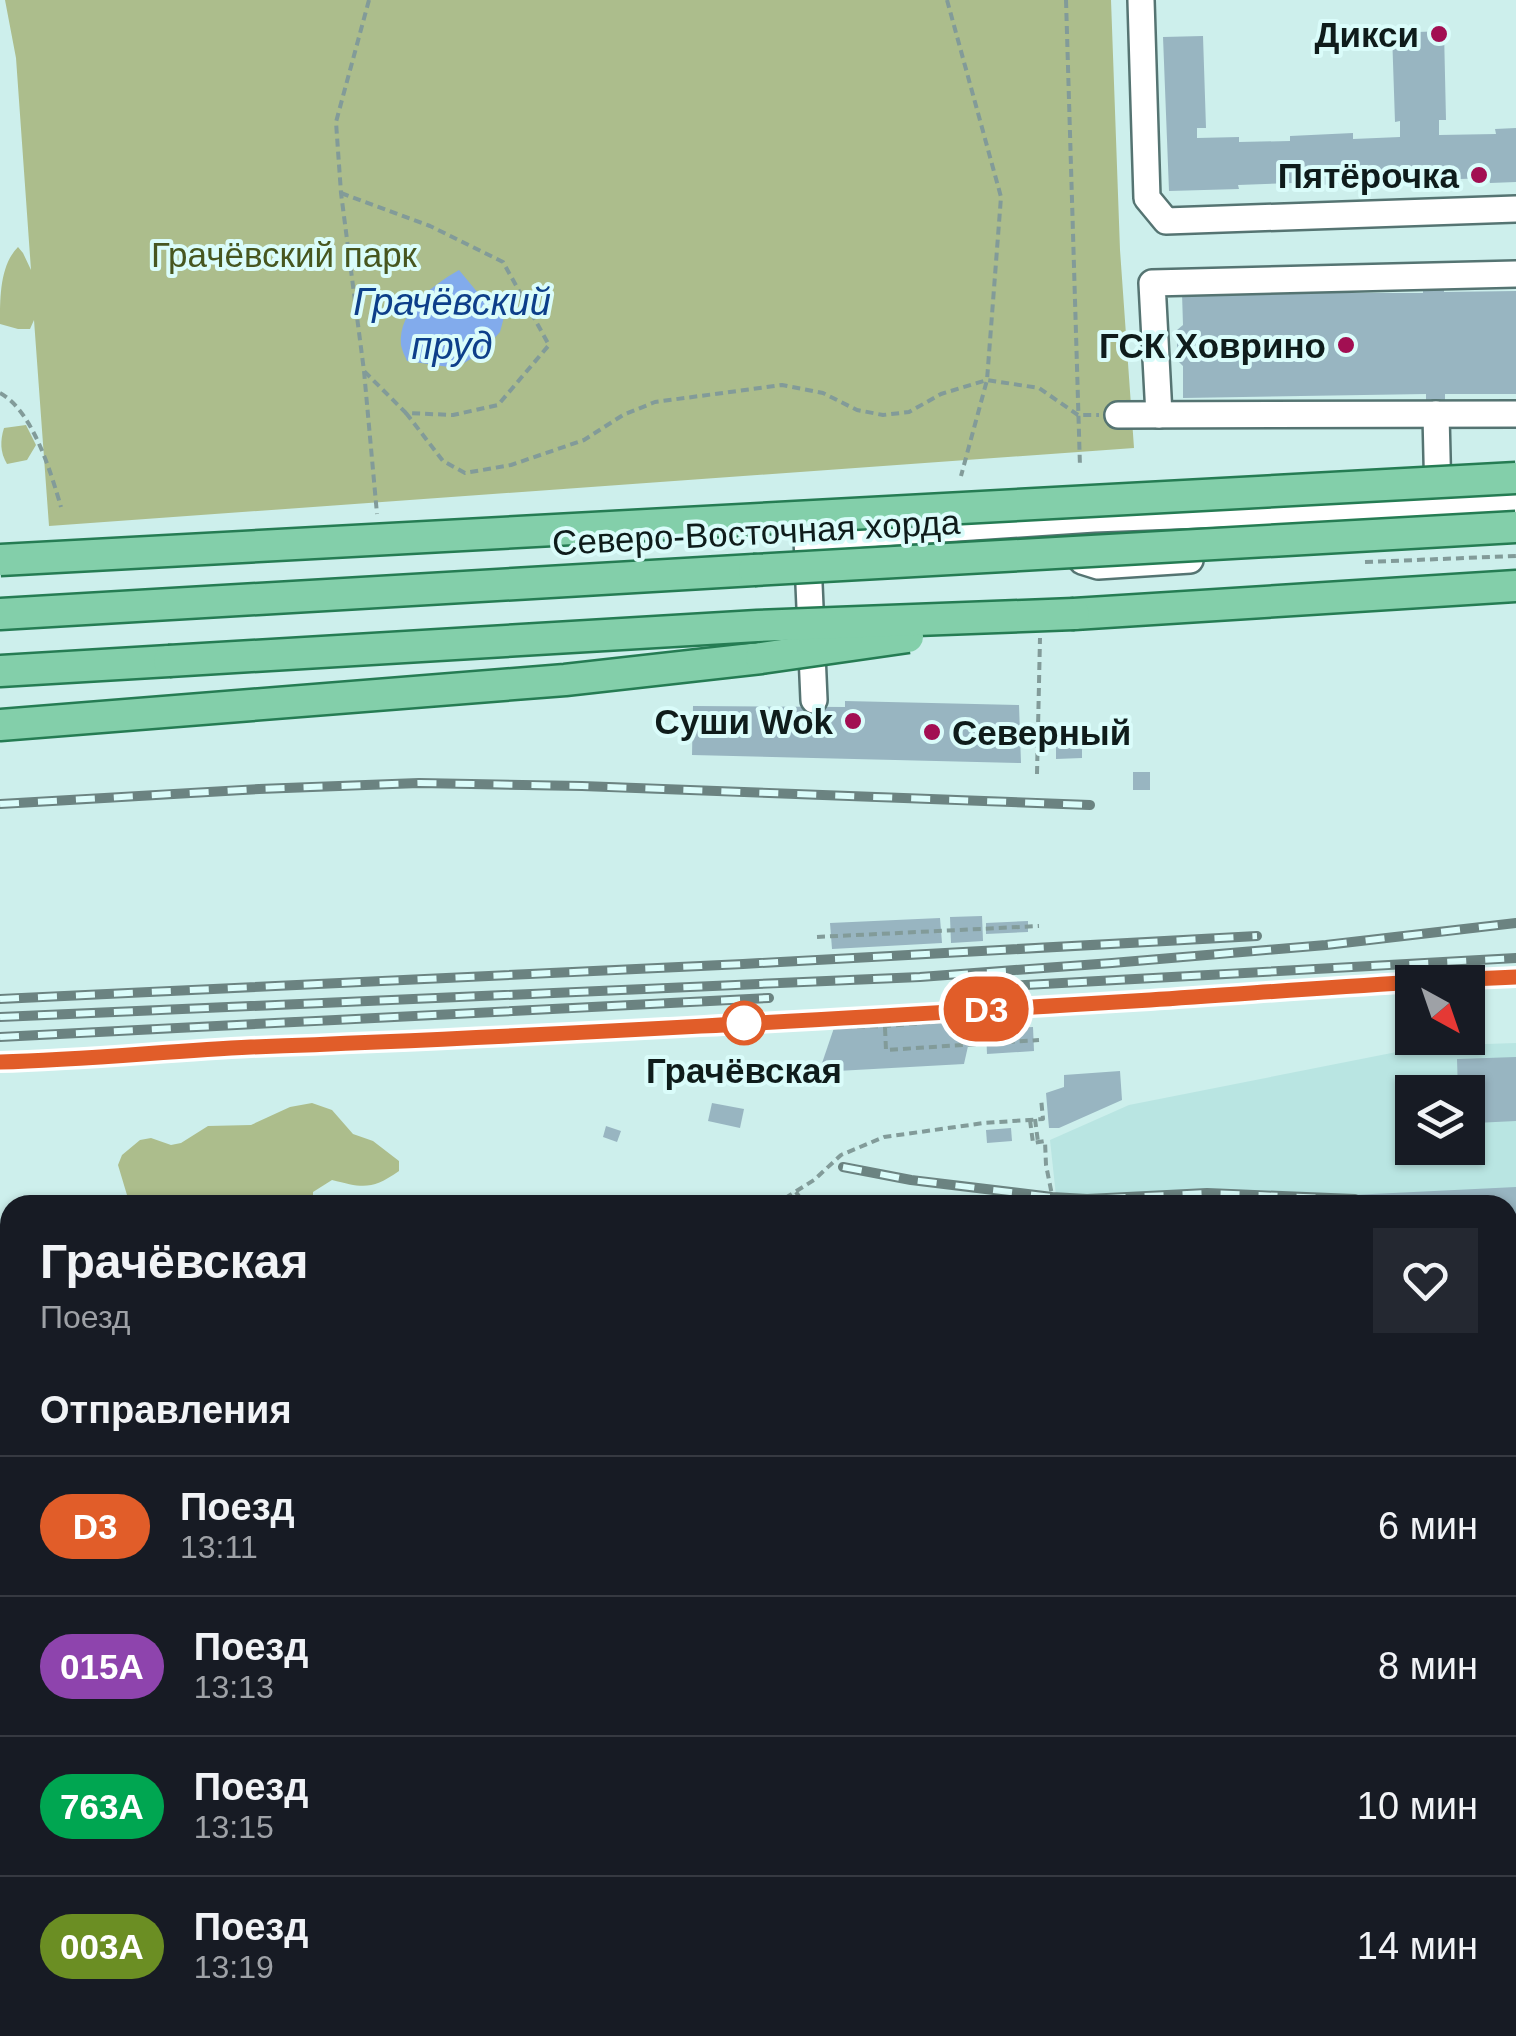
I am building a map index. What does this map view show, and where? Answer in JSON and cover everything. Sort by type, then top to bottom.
[{"type":"main road","points":[[0,560],[1516,478]]},
{"type":"main road","name":"Северо-Восточная хорда","points":[[0,614],[1516,527]]},
{"type":"main road","points":[[0,670],[757,626],[1074,614],[1516,586]]},
{"type":"main road","points":[[0,598],[203,602]]},
{"type":"main road","points":[[0,726],[565,680],[761,658],[1074,614]]},
{"type":"street","points":[[1141,0],[1148,198],[1166,221],[1516,208]]},
{"type":"street","points":[[1159,415],[1152,284],[1516,274]]},
{"type":"street","points":[[1436,414],[1441,501],[1438,525],[1458,543]]},
{"type":"street","points":[[1118,416],[1516,414]]},
{"type":"street","points":[[814,700],[807,538],[1441,501],[1516,503]]},
{"type":"street","points":[[1094,519],[1080,526],[1073,540],[1076,556],[1098,566],[1516,539]]},
{"type":"path","points":[[369,0],[336,122],[377,514]]},
{"type":"path","points":[[947,0],[1002,197],[987,380],[961,476]]},
{"type":"path","points":[[1066,0],[1080,467]]},
{"type":"path","points":[[341,193],[430,226],[503,262],[549,345],[498,405],[453,416],[406,414]]},
{"type":"path","points":[[364,371],[406,414],[442,461],[465,473],[510,466],[584,440],[623,415],[655,402],[782,385],[823,393],[857,410],[884,415],[909,412],[942,394],[987,380],[1039,388],[1078,415]]},
{"type":"path","points":[[0,392],[10,398],[40,442],[61,508]]},
{"type":"path","points":[[1037,774],[1040,635]]},
{"type":"path","points":[[817,937],[1038,926]]},
{"type":"path","points":[[805,1028],[1011,1016]]},
{"type":"path","points":[[885,1026],[886,1050],[1039,1040]]},
{"type":"path","points":[[791,1195],[841,1155],[884,1138],[1043,1118],[1041,1098]]},
{"type":"path","points":[[1032,1119],[1033,1143],[1044,1141],[1052,1195]]},
{"type":"shaded area","points":[[1516,1043],[1516,1195],[1056,1195],[1050,1140],[1129,1105],[1395,1052],[1485,1055],[1485,1044]]},
{"type":"green space","name":"Грачёвский парк","points":[[5,0],[1111,0],[1120,250],[1134,448],[49,526],[34,320],[30,329],[0,324],[4,272],[18,247],[31,270],[16,58]]},
{"type":"green space","points":[[26,425],[36,445],[27,460],[7,464],[1,446],[4,428]]},
{"type":"green space","points":[[312,1103],[332,1110],[353,1134],[373,1141],[399,1161],[399,1171],[367,1186],[332,1180],[313,1195],[127,1195],[118,1165],[122,1155],[140,1140],[181,1143],[208,1126],[251,1125],[290,1107]]},
{"type":"water","name":"Грачёвский пруд","points":[[459,270],[483,299],[499,297],[507,306],[500,332],[482,352],[456,368],[407,361],[401,345],[402,332],[411,310],[428,291]]},
{"type":"building","points":[[1444,31],[1446,120],[1439,120],[1439,135],[1496,134],[1495,129],[1516,128],[1516,182],[1490,183],[1489,178],[1373,182],[1374,187],[1341,188],[1341,184],[1292,190],[1292,183],[1169,191],[1163,37],[1203,36],[1206,128],[1197,128],[1197,138],[1290,141],[1290,136],[1353,133],[1353,139],[1400,137],[1400,121],[1395,122],[1392,33]]},
{"type":"building","name":"ГСК Ховрино","points":[[1423,286],[1444,286],[1444,292],[1516,291],[1516,394],[1445,394],[1445,401],[1426,401],[1426,394],[1183,398],[1183,366],[1177,360],[1177,330],[1183,325],[1182,293],[1423,293]]},
{"type":"building","points":[[845,701],[1019,705],[1021,763],[692,755],[693,706],[845,707]]},
{"type":"building","points":[[1069,733],[1070,748],[1082,747],[1082,758],[1056,759],[1056,734]]},
{"type":"building","points":[[1133,772],[1150,772],[1150,790],[1133,790]]},
{"type":"building","points":[[982,916],[983,941],[951,943],[950,917]]},
{"type":"building","points":[[940,918],[942,943],[832,949],[830,923]]},
{"type":"building","points":[[1028,921],[1028,932],[986,934],[986,923]]},
{"type":"building","points":[[975,1015],[964,1064],[819,1072],[836,1022]]},
{"type":"building","points":[[1033,1027],[1034,1051],[987,1054],[986,1029]]},
{"type":"building","points":[[1516,1057],[1516,1121],[1485,1123],[1485,1075],[1457,1075],[1457,1059]]},
{"type":"building","points":[[1120,1071],[1122,1100],[1059,1128],[1049,1128],[1046,1093],[1064,1087],[1064,1075]]},
{"type":"building","points":[[712,1103],[744,1109],[740,1128],[708,1121]]},
{"type":"building","points":[[606,1126],[621,1131],[617,1142],[603,1137]]},
{"type":"building","points":[[1011,1128],[1012,1141],[987,1143],[986,1130]]},
{"type":"building","points":[[1516,1187],[1516,1195],[1352,1195]]},
{"type":"railway","points":[[0,804],[419,783],[1090,805]]},
{"type":"railway","points":[[0,1017],[920,977],[1326,945],[1516,923]]},
{"type":"railway","points":[[0,999],[1257,936]]},
{"type":"railway","points":[[954,989],[1516,958]]},
{"type":"railway","points":[[0,1062],[837,1019],[1516,977]]},
{"type":"railway","points":[[0,1037],[769,998]]},
{"type":"railway","points":[[843,1167],[911,1180],[1035,1195]]},
{"type":"railway","points":[[1167,1195],[1256,1195]]},
{"type":"train","name":"D3","points":[[0,1062],[668,1028],[1516,977]]},
{"type":"place","name":"Дикси","points":[[1439,34]]},
{"type":"place","name":"Пятёрочка","points":[[1479,175]]},
{"type":"place","name":"ГСК Ховрино","points":[[1346,345]]},
{"type":"place","name":"Суши Wok","points":[[853,721]]},
{"type":"place","name":"Северный","points":[[932,732]]},
{"type":"place","name":"Грачёвская","points":[[744,1023]]}]
